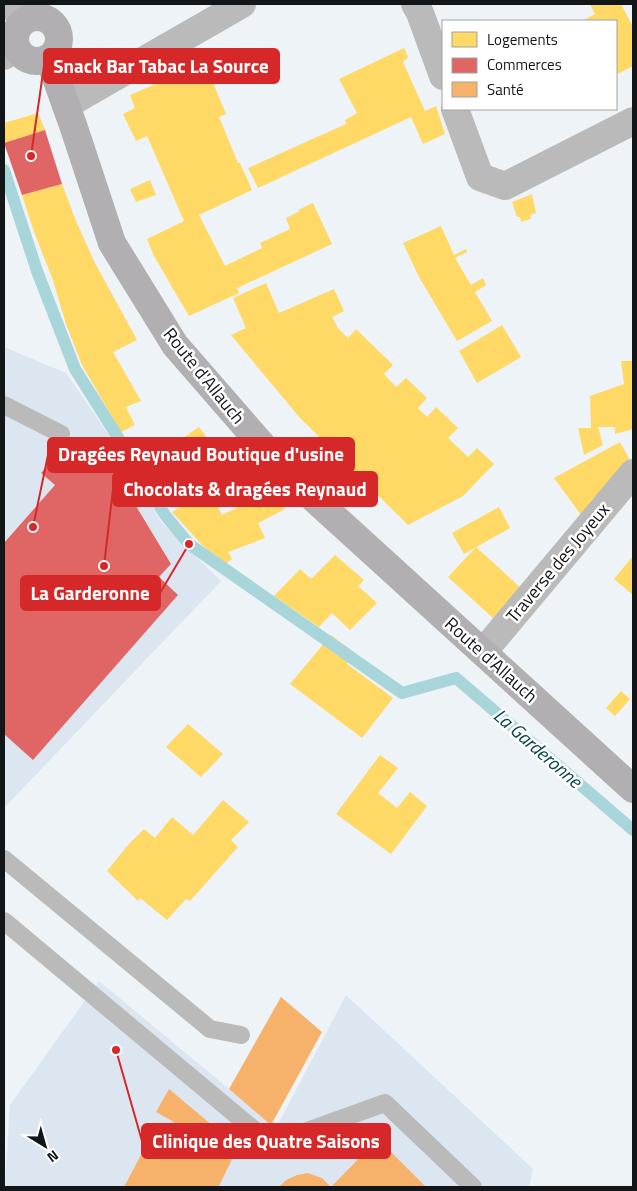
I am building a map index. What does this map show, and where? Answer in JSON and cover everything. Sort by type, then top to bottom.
[{"type":"main road","points":[[31,11],[51,21],[57,28],[59,36],[59,44],[55,52],[41,61],[26,59],[10,51],[18,28],[31,11]]},
{"type":"main road","name":"Route d'Allauch","points":[[48,58],[66,105],[112,244],[175,346],[288,476],[633,789]]},
{"type":"street","points":[[66,105],[242,4]]},
{"type":"street","points":[[424,7],[442,72]]},
{"type":"street","points":[[455,110],[480,177],[505,186],[633,121]]},
{"type":"street","name":"Traverse des Joyeux","points":[[483,652],[633,473]]},
{"type":"lane","points":[[4,406],[61,434]]},
{"type":"lane","points":[[4,859],[210,1029],[240,1035]]},
{"type":"lane","points":[[4,921],[270,1144],[385,1103],[473,1187]]},
{"type":"shaded area","points":[[4,347],[66,373],[120,451],[161,522],[221,581],[4,808]]},
{"type":"shaded area","points":[[99,981],[276,1128],[346,995],[533,1169],[529,1187],[5,1187],[10,1105]]},
{"type":"building: Logements","points":[[590,4],[621,4],[633,27],[633,66],[617,74],[617,20],[584,20],[595,14]]},
{"type":"building: Logements","points":[[404,48],[408,57],[403,62],[425,111],[436,106],[445,134],[423,144],[411,117],[258,188],[248,168],[346,124],[345,120],[357,113],[339,79]]},
{"type":"building: Logements","points":[[198,66],[204,81],[211,78],[226,114],[219,117],[238,163],[240,163],[252,190],[199,215],[225,266],[262,248],[260,243],[290,229],[286,218],[313,203],[332,244],[237,288],[239,293],[189,316],[154,256],[147,239],[184,221],[147,136],[136,141],[123,114],[135,108],[130,95]]},
{"type":"building: Logements","points":[[38,113],[45,130],[4,143],[4,123]]},
{"type":"building: Logements","points":[[150,180],[156,195],[136,202],[130,189]]},
{"type":"building: Logements","points":[[62,184],[95,263],[137,340],[113,352],[141,401],[126,407],[135,425],[121,432],[82,365],[22,195]]},
{"type":"building: Logements","points":[[532,194],[536,213],[530,215],[531,219],[521,222],[520,217],[517,217],[512,202]]},
{"type":"building: Logements","points":[[441,226],[454,255],[466,249],[467,252],[455,258],[471,285],[483,278],[486,285],[475,292],[492,321],[457,341],[419,277],[403,243]]},
{"type":"building: Logements","points":[[266,283],[279,313],[334,289],[344,311],[332,317],[338,328],[348,338],[356,329],[393,365],[384,374],[396,387],[406,378],[427,398],[418,408],[427,417],[436,407],[458,428],[448,438],[468,457],[477,448],[494,464],[463,496],[408,525],[300,418],[231,335],[246,328],[233,298]]},
{"type":"building: Logements","points":[[502,325],[521,357],[477,383],[459,351]]},
{"type":"building: Logements","points":[[621,361],[633,361],[633,429],[615,434],[615,427],[598,427],[603,445],[584,455],[578,428],[591,428],[590,396],[624,384]]},
{"type":"building: Logements","points":[[199,427],[206,436],[184,451],[177,442]]},
{"type":"building: Logements","points":[[620,442],[632,464],[584,519],[554,478]]},
{"type":"building: Logements","points":[[267,488],[285,509],[258,523],[265,538],[228,552],[232,559],[226,563],[202,545],[172,512],[209,489],[222,515],[251,501]]},
{"type":"building: Logements","points":[[499,507],[510,528],[464,554],[452,533]]},
{"type":"building: Logements","points":[[476,547],[522,589],[495,620],[448,577]]},
{"type":"building: Logements","points":[[335,555],[364,580],[358,586],[377,603],[350,630],[332,613],[319,627],[274,596],[300,569],[311,579]]},
{"type":"building: Logements","points":[[633,556],[633,595],[614,579]]},
{"type":"building: Logements","points":[[331,635],[355,653],[347,664],[393,698],[362,738],[290,684]]},
{"type":"building: Logements","points":[[621,691],[630,699],[615,716],[606,708]]},
{"type":"building: Logements","points":[[188,724],[223,754],[201,777],[166,747]]},
{"type":"building: Logements","points":[[380,755],[398,768],[378,793],[397,808],[410,792],[427,806],[391,854],[336,814]]},
{"type":"building: Logements","points":[[223,800],[249,822],[231,840],[238,847],[190,901],[186,899],[167,920],[140,898],[138,901],[107,871],[144,829],[155,838],[172,817],[193,835]]},
{"type":"building: Commerces","points":[[45,130],[62,184],[22,195],[4,143]]},
{"type":"building: Commerces","points":[[73,438],[119,478],[171,564],[159,577],[178,595],[33,760],[4,734],[4,543],[55,485],[41,473]]},
{"type":"building: Santé","points":[[281,997],[322,1032],[271,1125],[229,1089]]},
{"type":"building: Santé","points":[[169,1089],[238,1147],[219,1186],[221,1187],[124,1187],[152,1134],[162,1141],[174,1122],[156,1112]]},
{"type":"building: Santé","points":[[378,1139],[426,1187],[331,1187]]},
{"type":"building: Santé","points":[[308,1173],[322,1178],[331,1187],[279,1187],[286,1180]]},
{"type":"waterway","name":"La Garderonne","points":[[4,170],[37,271],[75,369],[165,515],[189,544],[402,693],[456,678],[633,830]]},
{"type":"place","name":"Snack Bar Tabac La Source","points":[[31,156]]},
{"type":"place","name":"Dragées Reynaud Boutique d'usine","points":[[33,527]]},
{"type":"place","name":"La Garderonne","points":[[189,544]]},
{"type":"place","name":"Chocolats & dragées Reynaud","points":[[104,566]]},
{"type":"place","name":"Clinique des Quatre Saisons","points":[[116,1050]]}]
